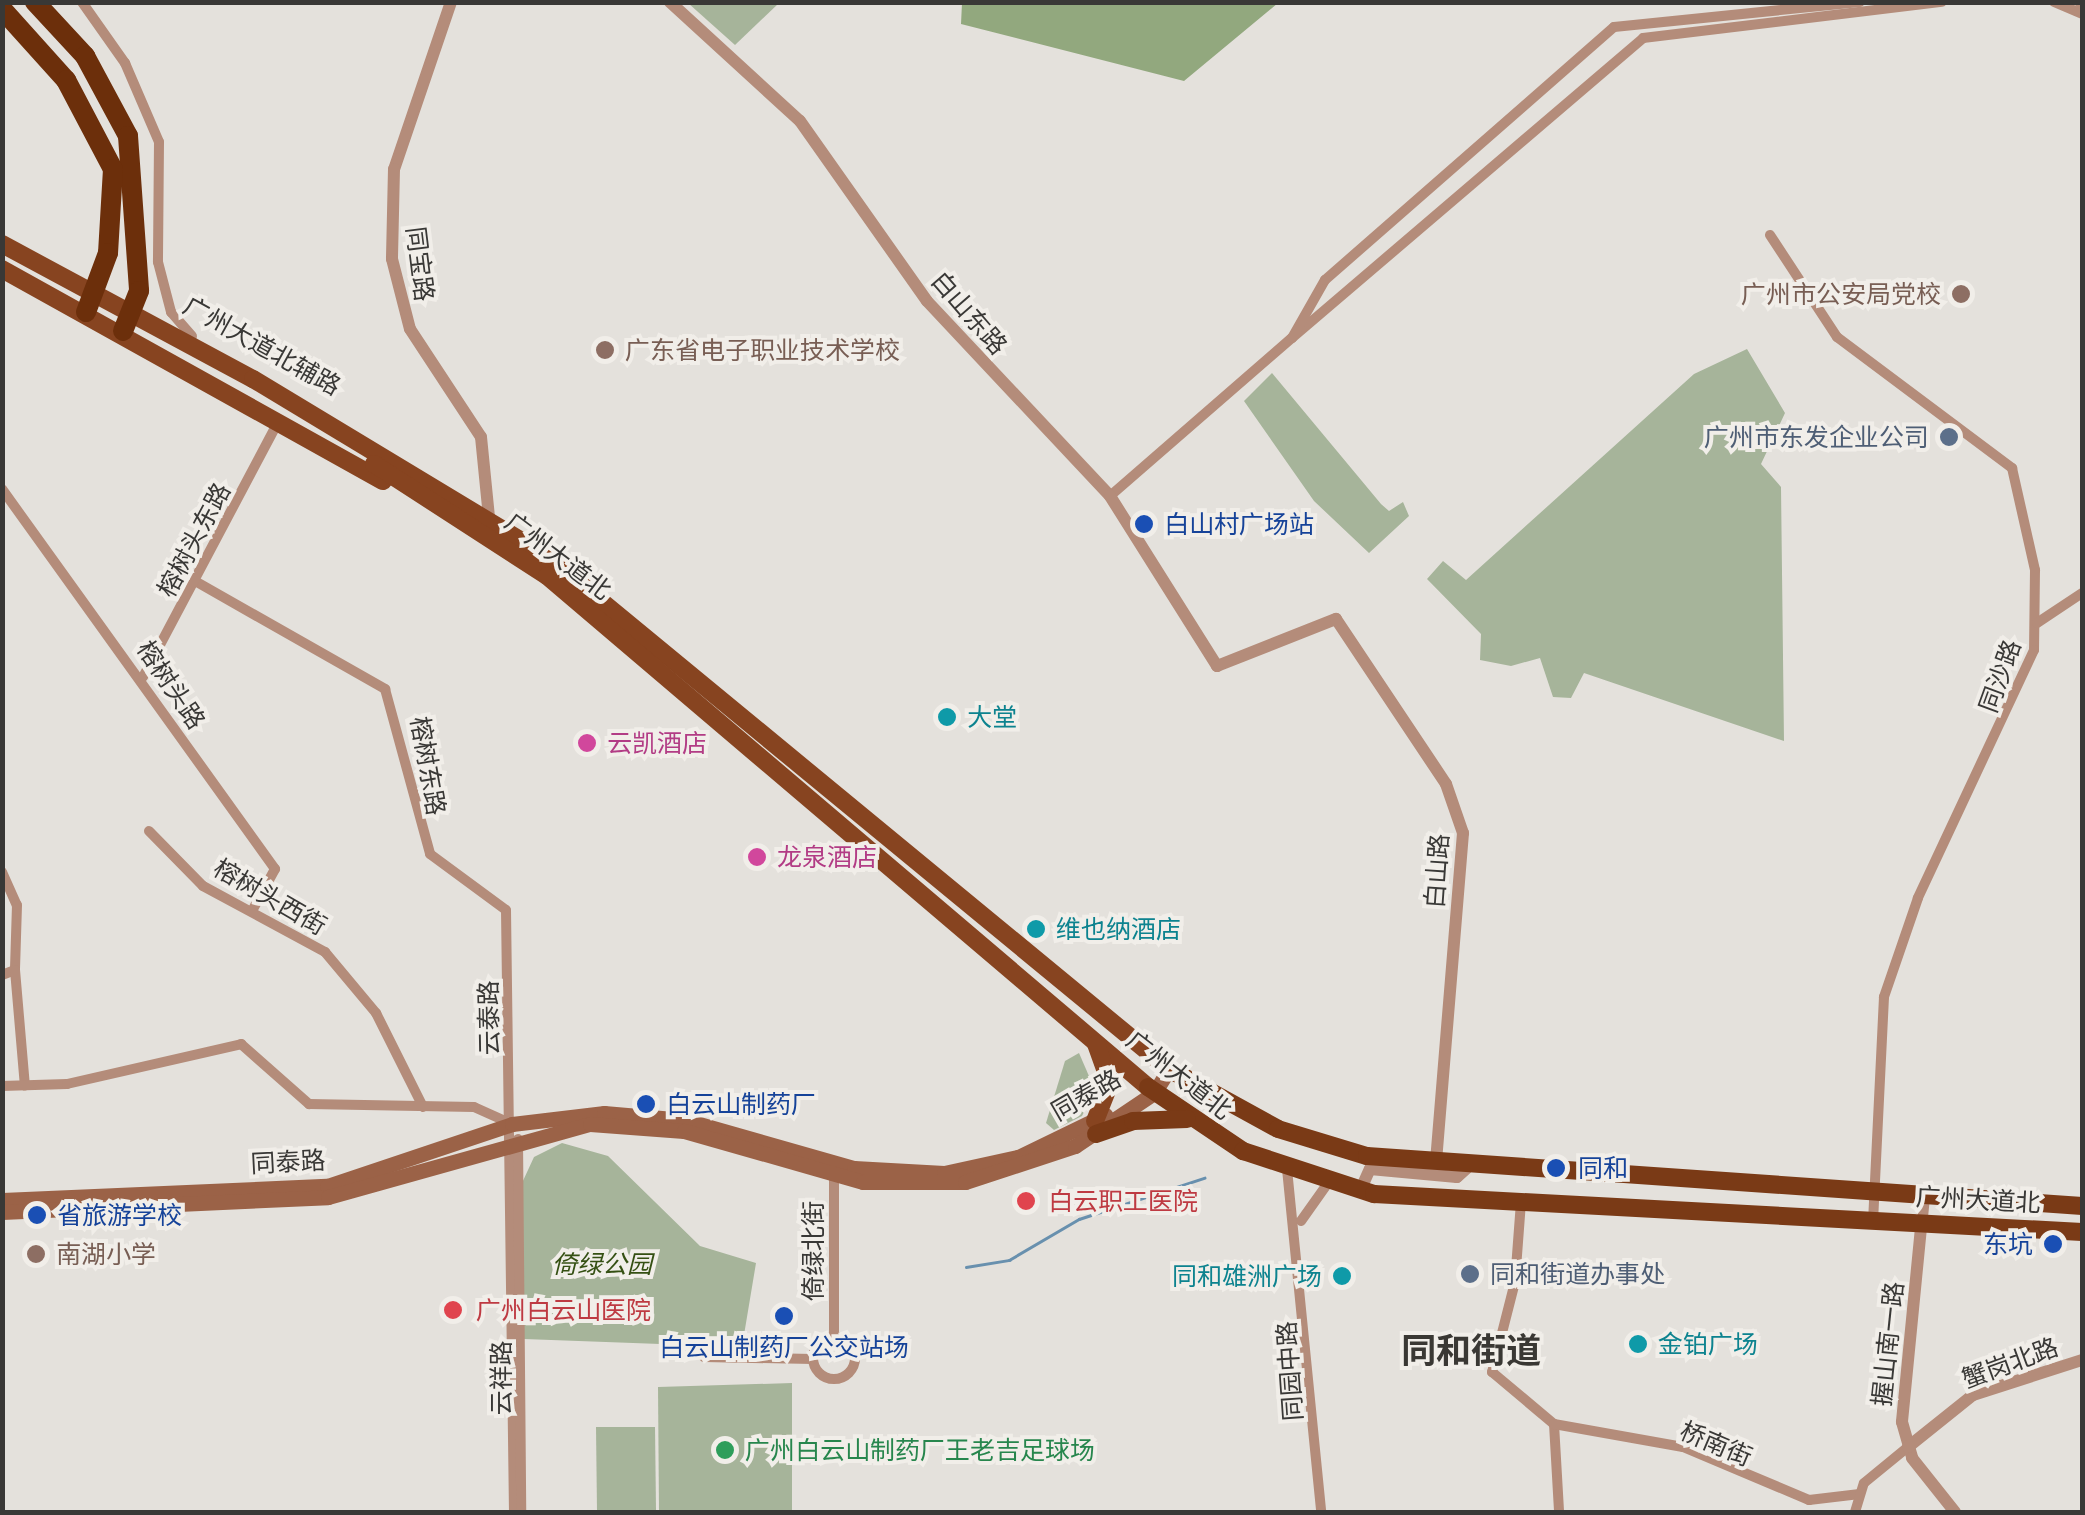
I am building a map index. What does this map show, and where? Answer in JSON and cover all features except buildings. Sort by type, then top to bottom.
[{"type":"highway","points":[[27,2],[54,17]]},
{"type":"highway","points":[[35,2],[54,17],[128,136],[137,304],[123,332]]},
{"type":"highway","points":[[2,8],[38,39],[102,140],[116,204],[108,254],[86,312]]},
{"type":"highway","points":[[108,254],[117,264],[137,260]]},
{"type":"highway","name":"广州大道北","points":[[1169,1069],[1309,1141],[1467,1168],[2082,1206]]},
{"type":"highway","name":"广州大道北","points":[[1151,1090],[1187,1120],[1287,1169],[1360,1191],[2082,1232]]},
{"type":"highway","points":[[1096,1127],[1133,1121],[1187,1120]]},
{"type":"main road","name":"广州大道北辅路","points":[[2,232],[100,282],[426,466],[485,524]]},
{"type":"main road","points":[[2,244],[485,524]]},
{"type":"main road","points":[[2,256],[451,503]]},
{"type":"main road","points":[[2,269],[278,420],[485,524]]},
{"type":"main road","points":[[178,362],[192,336]]},
{"type":"main road","name":"广州大道北","points":[[485,524],[688,669],[1015,960],[1151,1090]]},
{"type":"main road","name":"广州大道北","points":[[1015,960],[1169,1069]]},
{"type":"main road","points":[[1094,1038],[1110,1083],[1096,1127]]},
{"type":"main road","name":"同泰路","points":[[2,1200],[348,1183],[584,1114],[667,1117],[834,1170],[965,1182],[1027,1167],[1151,1090],[1169,1069]]},
{"type":"main road","name":"同泰路","points":[[2,1212],[328,1197],[392,1185],[513,1134]]},
{"type":"street","points":[[82,2],[126,63],[163,156],[158,262],[171,312],[192,336]]},
{"type":"street","name":"同宝路","points":[[451,2],[394,169],[392,258],[410,329],[481,438],[485,524]]},
{"type":"street","name":"白山东路","points":[[670,2],[800,121],[927,301],[1110,496],[1217,666],[1336,619]]},
{"type":"street","points":[[1292,338],[1326,280],[1614,27],[1860,2]]},
{"type":"street","points":[[1110,496],[1643,38],[1942,2]]},
{"type":"street","points":[[2054,2],[2082,14]]},
{"type":"street","name":"同沙路","points":[[1770,235],[1837,337],[2012,468],[2038,622],[2018,694],[1890,976],[1873,1219]]},
{"type":"street","name":"榕树头东路","points":[[143,677],[278,420]]},
{"type":"street","name":"榕树头路","points":[[2,489],[143,677],[275,870],[252,911]]},
{"type":"street","name":"榕树东路","points":[[195,581],[385,689],[430,854],[506,910]]},
{"type":"street","points":[[2038,622],[2082,593]]},
{"type":"street","name":"白山路","points":[[1336,619],[1462,814],[1453,1033],[1436,1163]]},
{"type":"street","name":"榕树头西街","points":[[149,832],[203,886],[325,952],[376,1013],[423,1107]]},
{"type":"street","points":[[2,872],[17,904],[15,970],[25,1086]]},
{"type":"street","name":"云泰路","points":[[506,910],[513,1134]]},
{"type":"street","points":[[2,975],[15,970]]},
{"type":"street","points":[[2,1086],[25,1086],[241,1044],[308,1104],[474,1107],[513,1134]]},
{"type":"street","name":"云祥路","points":[[513,1134],[518,1512]]},
{"type":"street","points":[[1360,1191],[1370,1170],[1456,1178],[1467,1168]]},
{"type":"street","name":"同园中路","points":[[1287,1169],[1299,1227],[1321,1512]]},
{"type":"street","name":"倚绿北街","points":[[813,1358],[824,1377],[849,1373],[852,1348],[834,1338],[834,1170]]},
{"type":"street","points":[[1299,1227],[1328,1182]]},
{"type":"street","name":"握山南一路","points":[[1908,1447],[1902,1410],[1924,1198]]},
{"type":"street","points":[[1521,1202],[1514,1282],[1492,1372],[1554,1424],[1559,1512]]},
{"type":"street","points":[[704,1358],[813,1358],[834,1338]]},
{"type":"street","name":"蟹岗北路","points":[[1908,1447],[1973,1395],[2082,1360]]},
{"type":"street","name":"桥南街","points":[[1554,1424],[1683,1446],[1809,1500],[1860,1494]]},
{"type":"street","points":[[1855,1512],[1860,1494],[1908,1447],[1955,1512]]},
{"type":"green space","points":[[962,2],[1278,3],[1184,81],[961,24]]},
{"type":"green space","points":[[688,3],[779,3],[735,45]]},
{"type":"green space","points":[[1747,349],[1785,413],[1761,464],[1781,487],[1784,741],[1584,673],[1571,698],[1553,697],[1540,658],[1511,666],[1480,660],[1481,634],[1427,579],[1443,561],[1466,580],[1694,374]]},
{"type":"green space","points":[[1272,373],[1381,504],[1389,511],[1403,502],[1409,516],[1369,553],[1314,501],[1244,401]]},
{"type":"green space","points":[[1079,1053],[1095,1090],[1082,1116],[1054,1130],[1046,1123],[1065,1061]]},
{"type":"green space","name":"倚绿公园","points":[[562,1143],[608,1156],[700,1246],[756,1263],[742,1347],[524,1339],[522,1183],[534,1157]]},
{"type":"green space","name":"广州白云山制药厂王老吉足球场","points":[[792,1383],[792,1512],[659,1512],[658,1387]]},
{"type":"green space","points":[[596,1427],[655,1427],[656,1510],[597,1511]]},
{"type":"waterway","points":[[966,1267],[1009,1260],[1079,1219],[1204,1178]]},
{"type":"place","name":"广州市公安局党校","points":[[1961,294]]},
{"type":"place","name":"广东省电子职业技术学校","points":[[605,350]]},
{"type":"place","name":"广州市东发企业公司","points":[[1949,437]]},
{"type":"place","name":"白山村广场站","points":[[1144,524]]},
{"type":"place","name":"大堂","points":[[947,717]]},
{"type":"place","name":"云凯酒店","points":[[587,743]]},
{"type":"place","name":"龙泉酒店","points":[[757,857]]},
{"type":"place","name":"维也纳酒店","points":[[1036,929]]},
{"type":"place","name":"白云山制药厂","points":[[646,1104]]},
{"type":"place","name":"同和","points":[[1556,1168]]},
{"type":"place","name":"白云职工医院","points":[[1026,1201]]},
{"type":"place","name":"省旅游学校","points":[[37,1215]]},
{"type":"place","name":"东坑","points":[[2053,1244]]},
{"type":"place","name":"南湖小学","points":[[36,1254]]},
{"type":"place","name":"同和街道办事处","points":[[1470,1274]]},
{"type":"place","name":"同和雄洲广场","points":[[1342,1276]]},
{"type":"place","name":"广州白云山医院","points":[[453,1310]]},
{"type":"place","name":"白云山制药厂公交站场","points":[[784,1316]]},
{"type":"place","name":"金铂广场","points":[[1638,1344]]},
{"type":"place","name":"广州白云山制药厂王老吉足球场","points":[[725,1450]]},
{"type":"district","name":"同和街道","points":[[1471,1351]]}]
